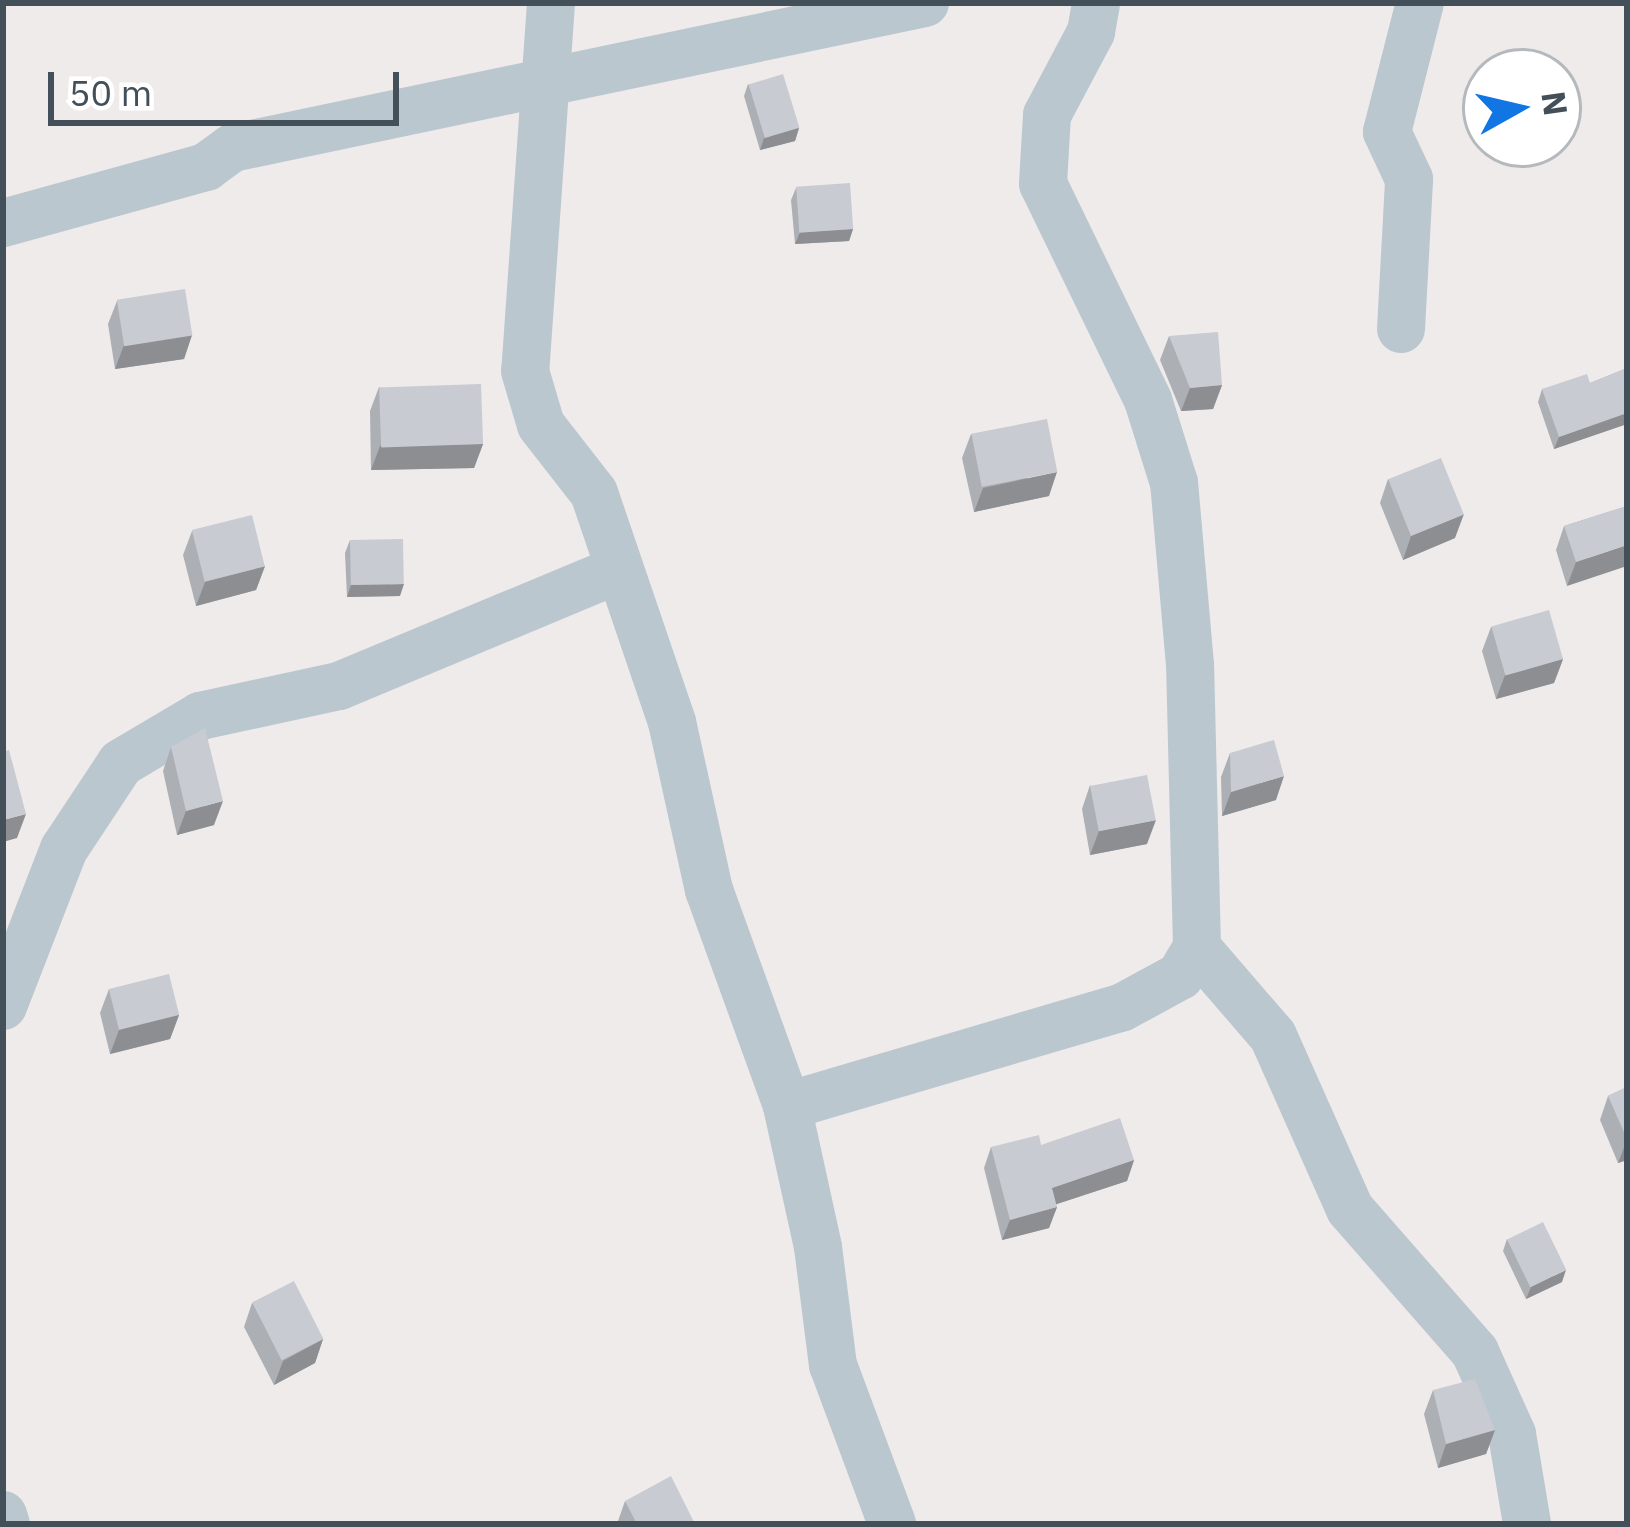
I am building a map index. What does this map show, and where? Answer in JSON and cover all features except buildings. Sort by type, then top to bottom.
[{"type":"street","points":[[551,3],[525,371],[541,425],[594,493],[672,722],[709,890],[787,1106],[818,1247],[832,1365],[892,1524]]},
{"type":"street","points":[[3,224],[206,166],[232,148],[925,3]]},
{"type":"street","points":[[787,1106],[1121,1008],[1180,976],[1197,948],[1189,644],[1174,483],[1148,400],[1043,184],[1047,116],[1091,32],[1096,3]]},
{"type":"street","points":[[1402,328],[1409,179],[1387,132],[1420,3]]},
{"type":"street","points":[[3,1006],[64,849],[121,763],[200,716],[339,686],[618,570]]},
{"type":"street","points":[[1197,948],[1274,1036],[1350,1209],[1475,1352],[1512,1433],[1527,1524]]},
{"type":"street","points":[[3,1515],[6,1524]]}]
